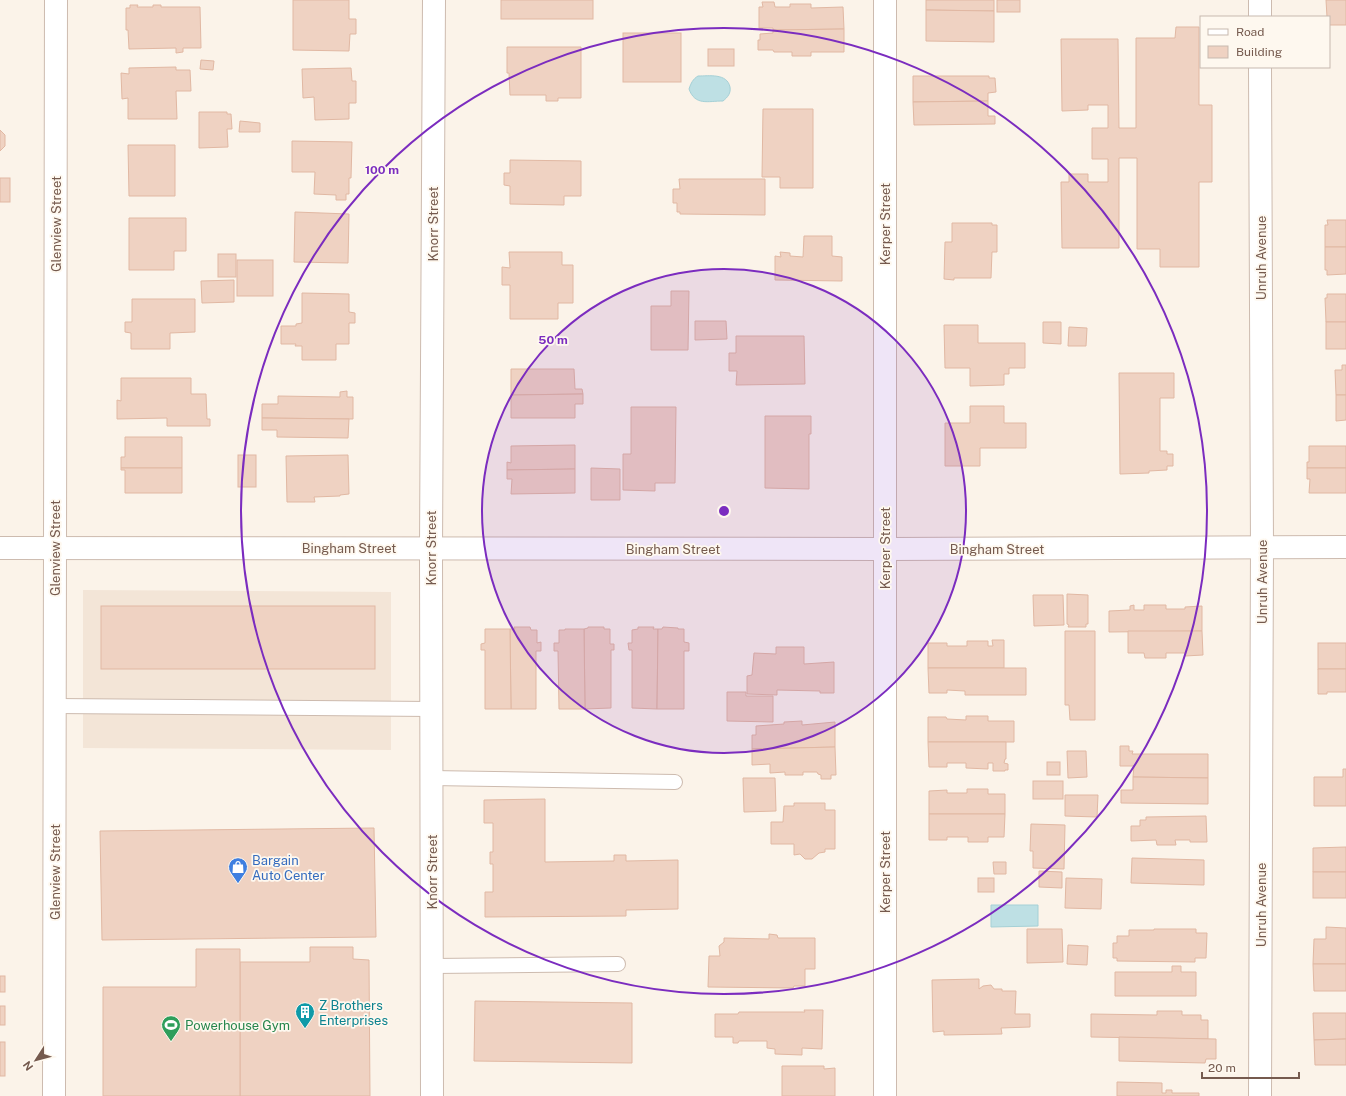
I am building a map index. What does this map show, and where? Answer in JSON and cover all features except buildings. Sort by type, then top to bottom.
[{"type":"street","name":"Glenview Street","points":[[54,1096],[56,0]]},
{"type":"street","name":"Knorr Street","points":[[432,1096],[433,966],[431,549],[434,0]]},
{"type":"street","name":"Kerper Street","points":[[885,0],[885,1096]]},
{"type":"street","points":[[1260,0],[1260,16]]},
{"type":"street","name":"Unruh Avenue","points":[[1260,68],[1262,548],[1260,1096]]},
{"type":"street","name":"Bingham Street","points":[[0,548],[885,549],[1346,547]]},
{"type":"lane","points":[[55,706],[431,709]]},
{"type":"lane","points":[[431,778],[675,782]]},
{"type":"lane","points":[[433,966],[618,964]]},
{"type":"shaded area","points":[[83,590],[391,592],[391,750],[83,748]]},
{"type":"water","points":[[698,76],[717,76],[725,79],[730,87],[729,95],[723,101],[707,102],[698,100],[689,89],[692,81]]},
{"type":"water","points":[[991,905],[1038,905],[1038,926],[991,927]]},
{"type":"place","name":"Bargain Auto Center","points":[[238,884]]},
{"type":"place","name":"Z Brothers Enterprises","points":[[305,1029]]},
{"type":"place","name":"Powerhouse Gym","points":[[171,1042]]}]
